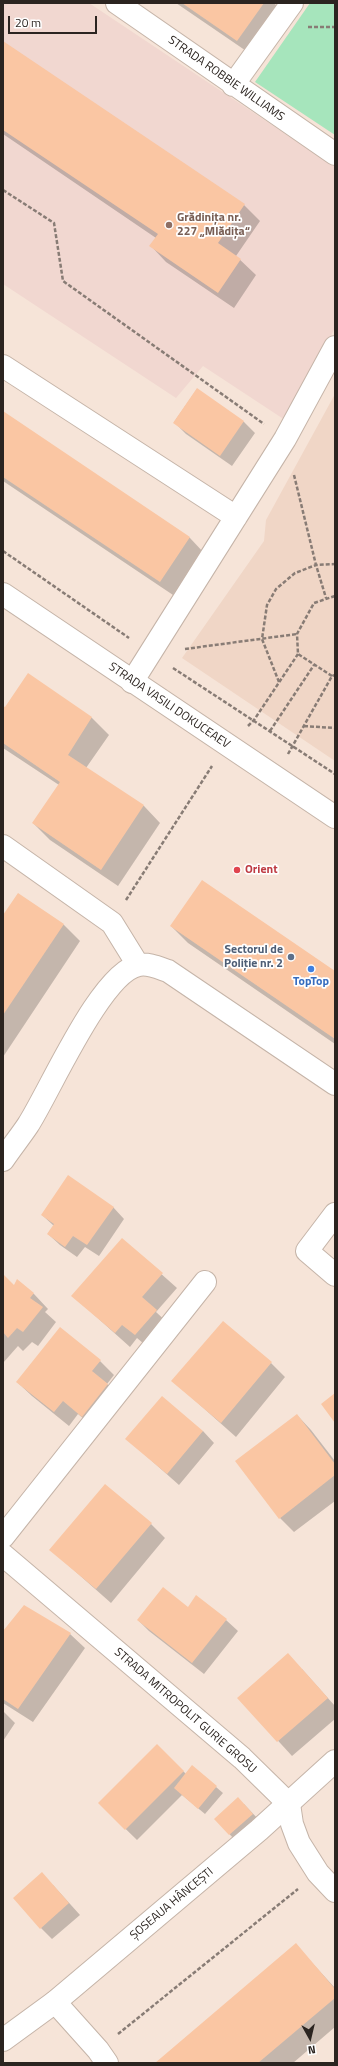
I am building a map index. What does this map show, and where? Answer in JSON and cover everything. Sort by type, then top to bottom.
[{"type":"street","name":"STRADA ROBBIE WILLIAMS","points":[[117,3],[233,85],[335,154]]},
{"type":"street","points":[[233,85],[292,3]]},
{"type":"street","points":[[132,682],[285,439],[335,347]]},
{"type":"street","points":[[3,366],[236,517]]},
{"type":"street","name":"STRADA VASILI DOKUCEAEV","points":[[3,594],[335,817]]},
{"type":"street","points":[[3,847],[112,923],[138,965]]},
{"type":"street","points":[[3,1160],[28,1125],[97,1003],[117,977],[138,965],[151,965],[168,972],[335,1084]]},
{"type":"street","points":[[335,1214],[307,1251],[335,1275]]},
{"type":"street","points":[[3,1537],[206,1282]]},
{"type":"street","name":"STRADA MITROPOLIT GURIE GROSU","points":[[3,1554],[242,1758],[289,1804]]},
{"type":"street","name":"ȘOSEAUA HÂNCEȘTI","points":[[3,2040],[55,2002],[289,1804],[335,1761]]},
{"type":"street","points":[[289,1804],[292,1824],[299,1843],[318,1873],[335,1891]]},
{"type":"street","points":[[55,2002],[103,2056]]},
{"type":"path","points":[[3,190],[54,223],[63,281],[285,439],[316,565],[326,598]]},
{"type":"path","points":[[3,551],[151,653],[335,774]]},
{"type":"path","points":[[279,682],[262,638],[267,605],[276,589],[295,573],[316,565],[335,564]]},
{"type":"path","points":[[276,778],[304,726],[334,676],[298,654],[297,634],[314,603],[335,596]]},
{"type":"path","points":[[151,653],[297,634]]},
{"type":"path","points":[[270,731],[314,665]]},
{"type":"path","points":[[304,726],[335,728]]},
{"type":"path","points":[[112,923],[183,810]]},
{"type":"path","points":[[103,2056],[318,1873]]},
{"type":"shaded area","name":"Grădinița nr. 227 „Mlădița“","points":[[3,3],[89,3],[335,167],[335,328],[285,420],[203,366],[176,398],[3,284]]},
{"type":"shaded area","points":[[335,394],[335,761],[182,658],[264,541],[266,520]]},
{"type":"green space","points":[[310,3],[335,3],[335,135],[255,82]]},
{"type":"building","points":[[182,3],[264,3],[237,41]]},
{"type":"building","points":[[3,41],[245,204],[218,243],[241,259],[218,293],[149,246],[158,234],[3,130]]},
{"type":"building","points":[[197,388],[244,421],[220,456],[173,423]]},
{"type":"building","points":[[3,411],[190,537],[160,582],[3,477]]},
{"type":"building","points":[[28,673],[92,717],[68,755],[144,805],[101,870],[32,823],[60,782],[3,743],[3,706],[5,707]]},
{"type":"building","points":[[202,880],[335,971],[335,1039],[170,926]]},
{"type":"building","points":[[18,893],[64,924],[3,1015],[3,915]]},
{"type":"building","points":[[68,1175],[114,1207],[87,1245],[73,1236],[65,1247],[47,1234],[54,1224],[41,1215]]},
{"type":"building","points":[[122,1238],[163,1273],[142,1297],[157,1310],[135,1335],[122,1325],[115,1333],[71,1296]]},
{"type":"building","points":[[4,1275],[14,1285],[17,1279],[34,1293],[30,1298],[43,1307],[23,1332],[17,1328],[8,1338],[3,1332]]},
{"type":"building","points":[[223,1321],[272,1362],[221,1423],[171,1381]]},
{"type":"building","points":[[60,1327],[101,1360],[92,1371],[108,1384],[82,1417],[63,1401],[54,1412],[16,1382]]},
{"type":"building","points":[[335,1393],[335,1423],[321,1404]]},
{"type":"building","points":[[162,1396],[203,1431],[167,1474],[125,1439]]},
{"type":"building","points":[[297,1414],[335,1464],[335,1475],[279,1519],[235,1461]]},
{"type":"building","points":[[105,1484],[152,1523],[96,1589],[49,1550]]},
{"type":"building","points":[[163,1587],[188,1607],[196,1595],[227,1619],[192,1663],[137,1620]]},
{"type":"building","points":[[24,1605],[71,1633],[18,1709],[3,1699],[3,1631]]},
{"type":"building","points":[[288,1653],[328,1698],[277,1742],[237,1698]]},
{"type":"building","points":[[157,1744],[184,1771],[125,1830],[98,1803]]},
{"type":"building","points":[[192,1765],[217,1786],[198,1809],[174,1788]]},
{"type":"building","points":[[238,1797],[253,1814],[229,1835],[214,1819]]},
{"type":"building","points":[[42,1872],[69,1903],[40,1929],[13,1898]]},
{"type":"building","points":[[296,1943],[335,1989],[335,1998],[258,2063],[155,2063]]},
{"type":"place","name":"Grădinița nr. 227 „Mlădița“","points":[[169,225]]},
{"type":"place","name":"Orient","points":[[237,870]]},
{"type":"place","name":"Sectorul de Poliție nr. 2","points":[[291,957]]},
{"type":"place","name":"TopTop","points":[[311,969]]}]
